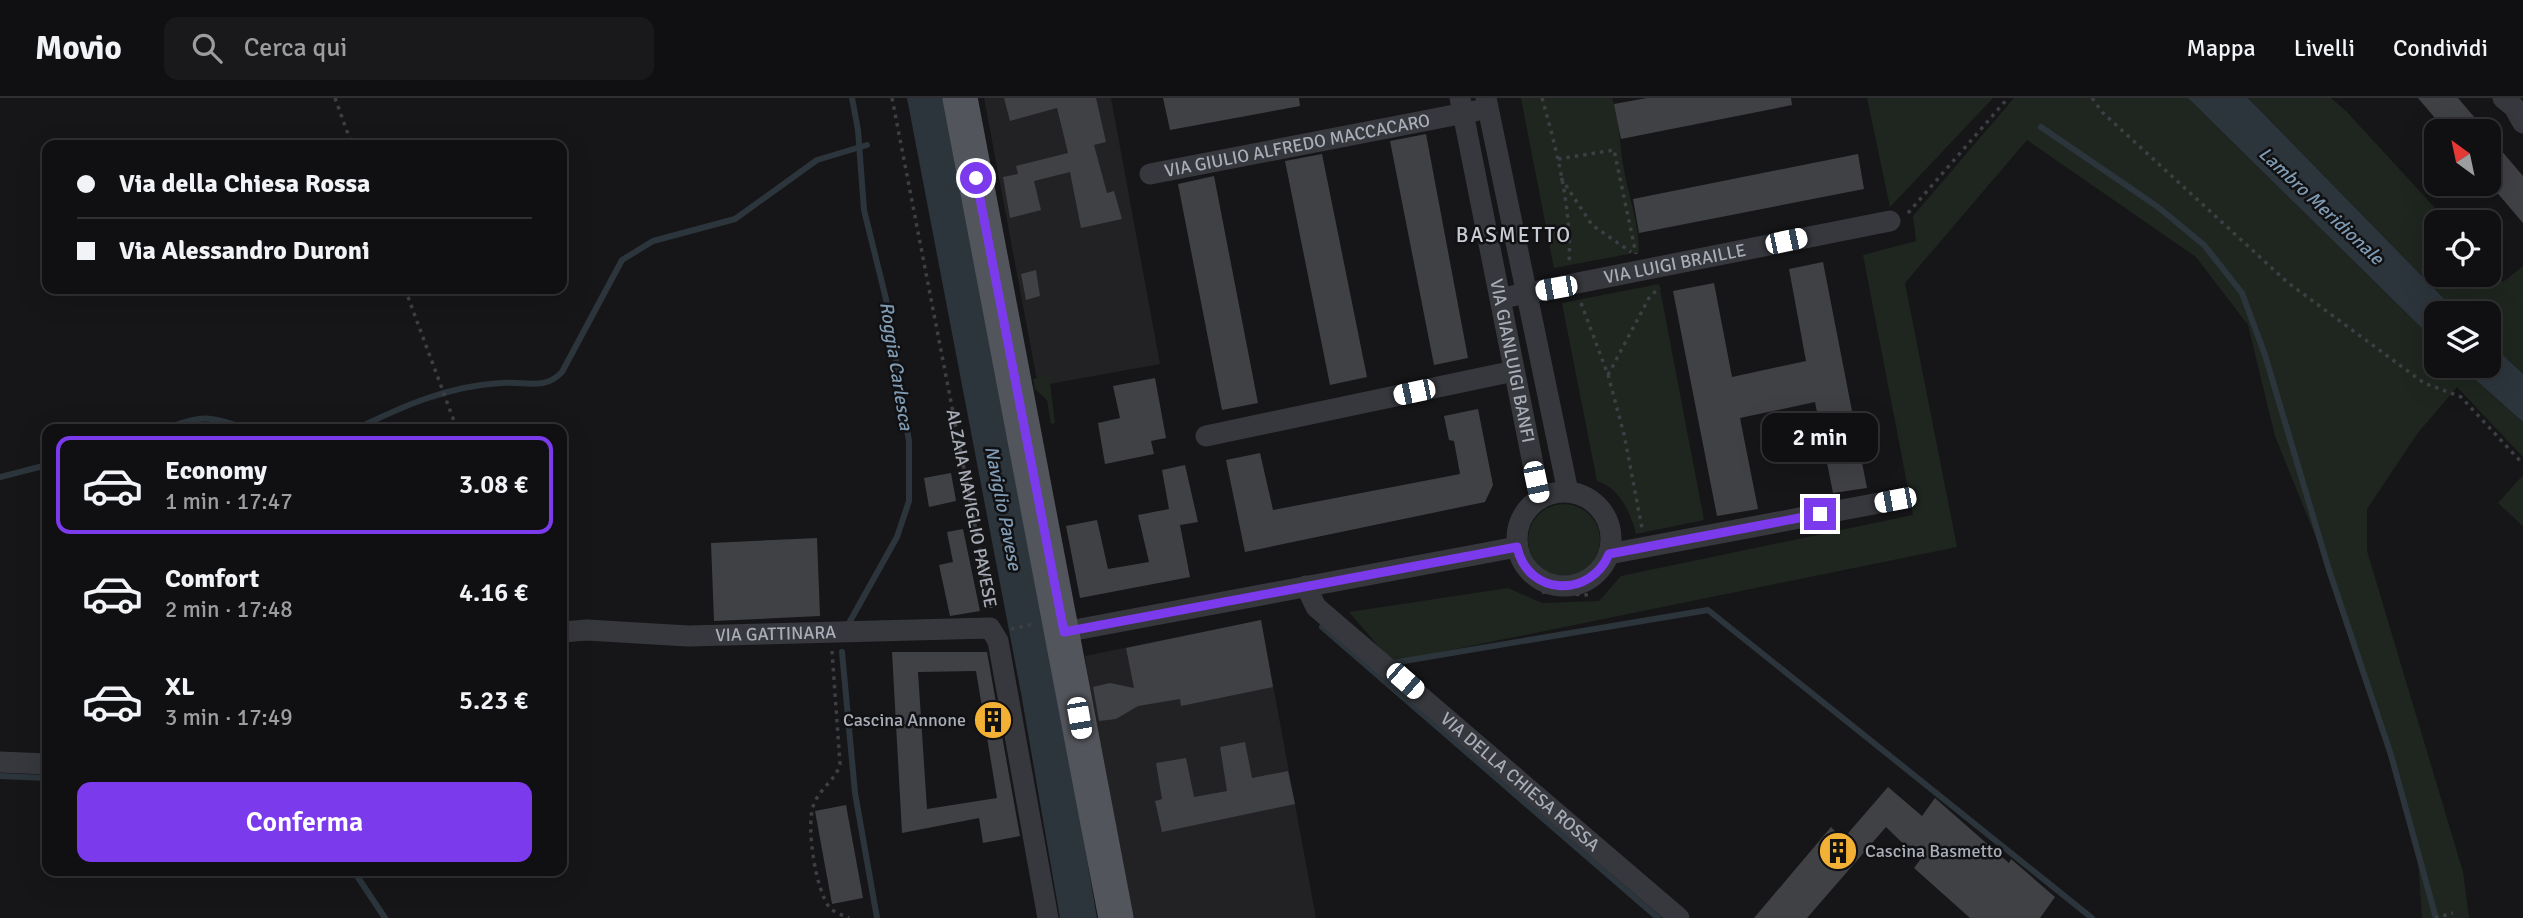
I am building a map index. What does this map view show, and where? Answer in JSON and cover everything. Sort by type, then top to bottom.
[{"type":"main road","points":[[960,98],[1049,628],[1116,918]]},
{"type":"street","points":[[2503,98],[2514,107],[2523,123]]},
{"type":"street","name":"VIA GIULIO ALFREDO MACCACARO","points":[[1150,174],[1462,105],[1487,103]]},
{"type":"street","name":"VIA GIANLUIGI BANFI","points":[[1487,103],[1568,492]]},
{"type":"street","name":"VIA GIANLUIGI BANFI","points":[[1462,105],[1540,499]]},
{"type":"street","name":"VIA LUIGI BRAILLE","points":[[1500,299],[1899,217]]},
{"type":"street","points":[[1206,436],[1514,371]]},
{"type":"street","points":[[1568,492],[1587,498],[1604,513],[1611,533],[1609,554],[1603,566],[1590,579],[1563,587],[1535,577],[1524,564],[1517,547],[1521,519],[1540,499],[1568,492]]},
{"type":"street","points":[[1609,554],[1895,500]]},
{"type":"street","points":[[1049,628],[1306,586],[1517,547]]},
{"type":"street","name":"VIA DELLA CHIESA ROSSA","points":[[1306,586],[1316,607],[1679,918]]},
{"type":"street","name":"VIA GATTINARA","points":[[567,632],[587,630],[688,636],[990,628]]},
{"type":"street","name":"ALZAIA NAVIGLIO PAVESE","points":[[990,628],[998,641],[1048,918]]},
{"type":"street","points":[[0,762],[42,764]]},
{"type":"path","points":[[335,98],[350,140]]},
{"type":"path","name":"ALZAIA NAVIGLIO PAVESE","points":[[892,98],[992,617],[990,628]]},
{"type":"path","points":[[1542,98],[1558,159],[1568,234],[1568,270]]},
{"type":"path","points":[[1899,217],[2008,98]]},
{"type":"path","points":[[2092,98],[2102,112],[2204,209],[2287,282],[2424,383],[2461,397],[2523,464]]},
{"type":"path","points":[[1558,159],[1614,150],[1636,256],[1592,225],[1560,177]]},
{"type":"path","points":[[1608,375],[1650,296],[1657,289],[1668,286]]},
{"type":"path","points":[[407,294],[455,424]]},
{"type":"path","points":[[1577,295],[1608,375],[1624,433],[1643,533]]},
{"type":"path","points":[[1542,592],[1588,594]]},
{"type":"path","points":[[1018,628],[1049,628]]},
{"type":"path","points":[[830,634],[840,764],[834,777],[815,801],[808,827],[828,905],[849,918]]},
{"type":"path","points":[[2435,918],[2443,914],[2453,914]]},
{"type":"shaded area","points":[[984,98],[1111,98],[1160,364],[1038,386]]},
{"type":"shaded area","points":[[1521,98],[1612,98],[1636,221],[1639,252],[1554,268]]},
{"type":"shaded area","points":[[1867,98],[1993,98],[1890,207]]},
{"type":"shaded area","points":[[2014,98],[2188,98],[2424,330],[2424,378],[2474,378],[2523,422],[2523,457],[2457,387],[2417,434],[2367,509],[2367,551],[2463,872],[2469,918],[2422,918],[2418,858],[2391,755],[2329,570],[2275,436],[2248,325],[2196,257],[2027,140],[1905,283],[1957,547],[1392,662],[1349,612],[1508,588],[1542,603],[1599,601],[1621,576],[1913,515],[1863,255],[1916,241],[1913,216]]},
{"type":"shaded area","points":[[2248,98],[2331,98],[2346,111],[2437,210],[2424,210],[2424,278]]},
{"type":"shaded area","points":[[2523,266],[2523,374],[2501,353],[2501,301],[2446,301],[2433,287],[2501,287],[2501,280],[2503,282]]},
{"type":"shaded area","points":[[1659,284],[1704,520],[1636,534],[1631,518],[1618,495],[1597,481],[1562,303]]},
{"type":"shaded area","points":[[1049,375],[1055,423],[1051,424],[1047,400],[1035,389],[1033,379]]},
{"type":"shaded area","points":[[2523,475],[2523,526],[2498,503]]},
{"type":"shaded area","points":[[1564,504],[1584,510],[1594,520],[1600,540],[1594,560],[1584,570],[1564,576],[1544,570],[1534,560],[1528,540],[1534,520],[1544,510]]},
{"type":"shaded area","points":[[1261,620],[1316,918],[1133,918],[1094,722],[1085,656]]},
{"type":"water","name":"Naviglio Pavese","points":[[907,98],[944,98],[1057,685],[1097,918],[1060,918],[1021,693]]},
{"type":"water","name":"Lambro Meridionale","points":[[2188,98],[2248,98],[2424,278],[2424,287],[2433,287],[2446,301],[2424,301],[2424,330]]},
{"type":"water","points":[[2501,353],[2523,374],[2523,422],[2474,378],[2501,378]]},
{"type":"building","points":[[1004,98],[1096,98],[1106,142],[1094,145],[1107,193],[1114,191],[1122,219],[1081,228],[1070,172],[1034,181],[1041,210],[1010,218],[1003,177],[1018,174],[1016,166],[1068,153],[1057,108],[1010,121]]},
{"type":"building","points":[[1163,98],[1299,98],[1300,106],[1170,130]]},
{"type":"building","points":[[1647,98],[1791,98],[1792,105],[1621,139],[1614,104]]},
{"type":"building","points":[[2418,98],[2458,98],[2476,119],[2436,119]]},
{"type":"building","points":[[1426,134],[1468,358],[1434,365],[1390,141]]},
{"type":"building","points":[[2501,150],[2523,176],[2523,223],[2500,196]]},
{"type":"building","points":[[1322,154],[1367,377],[1330,385],[1285,161]]},
{"type":"building","points":[[1858,154],[1864,189],[1639,233],[1633,199]]},
{"type":"building","points":[[1214,176],[1258,403],[1222,410],[1178,184]]},
{"type":"building","points":[[1823,262],[1867,488],[1833,493],[1815,402],[1740,418],[1758,509],[1717,516],[1673,291],[1714,283],[1732,377],[1806,361],[1789,269]]},
{"type":"building","points":[[1036,270],[1040,296],[1026,300],[1021,274]]},
{"type":"building","points":[[1155,378],[1166,438],[1151,441],[1154,454],[1105,464],[1098,423],[1120,418],[1113,386]]},
{"type":"building","points":[[1478,409],[1493,485],[1485,502],[1245,552],[1226,460],[1260,453],[1273,510],[1460,474],[1454,441],[1449,440],[1444,416]]},
{"type":"building","points":[[1185,465],[1198,522],[1180,525],[1190,577],[1080,598],[1066,526],[1097,520],[1108,569],[1149,562],[1138,515],[1169,509],[1162,470]]},
{"type":"building","points":[[951,473],[956,501],[929,507],[924,478]]},
{"type":"building","points":[[963,529],[980,611],[950,616],[939,565],[953,562],[947,532]]},
{"type":"building","points":[[817,538],[820,616],[714,621],[711,543]]},
{"type":"building","points":[[1261,620],[1273,687],[1181,706],[1180,699],[1138,706],[1116,719],[1099,721],[1093,687],[1110,683],[1134,688],[1126,648]]},
{"type":"building","points":[[892,652],[987,652],[1020,836],[983,843],[979,818],[902,833]],"holes":[[[976,671],[997,798],[927,809],[918,672]]]},
{"type":"building","points":[[1245,742],[1252,778],[1288,771],[1295,804],[1162,832],[1155,801],[1162,799],[1156,763],[1186,758],[1194,797],[1227,791],[1220,747]]},
{"type":"building","name":"Cascina Basmetto","points":[[1888,787],[1922,816],[1935,798],[2009,863],[2011,859],[2055,897],[2040,918],[1970,918],[1914,868],[1920,860],[1886,827],[1807,918],[1754,918],[1831,827],[1843,839]]},
{"type":"building","points":[[846,805],[863,898],[832,904],[815,811]]},
{"type":"waterway","name":"Roggia Carlesca","points":[[849,623],[897,537],[909,501],[909,441],[886,299],[864,210],[858,130],[852,98]]},
{"type":"waterway","points":[[2041,127],[2158,207],[2204,245],[2242,293],[2265,355],[2329,570],[2391,755],[2436,918]]},
{"type":"waterway","points":[[367,424],[409,405],[463,388],[510,383],[534,384],[555,378],[562,372],[622,260],[653,241],[735,219],[817,160],[867,145]]},
{"type":"waterway","points":[[179,424],[205,418],[232,424]]},
{"type":"waterway","points":[[0,477],[42,466]]},
{"type":"waterway","points":[[1392,663],[1708,610],[2092,918]]},
{"type":"waterway","points":[[1322,627],[1658,918]]},
{"type":"waterway","name":"Roggia Carlesca","points":[[842,652],[855,793],[877,918]]},
{"type":"waterway","points":[[0,776],[42,778]]},
{"type":"waterway","points":[[357,876],[385,918]]},
{"type":"place","name":"Cascina Annone","points":[[993,720]]},
{"type":"place","name":"Cascina Basmetto","points":[[1838,851]]},
{"type":"district","name":"BASMETTO","points":[[1514,235]]},
{"type":"route","points":[[976,178],[1064,632],[1517,547],[1524,564],[1540,580],[1551,585],[1574,586],[1595,575],[1609,554],[1820,514]]}]
